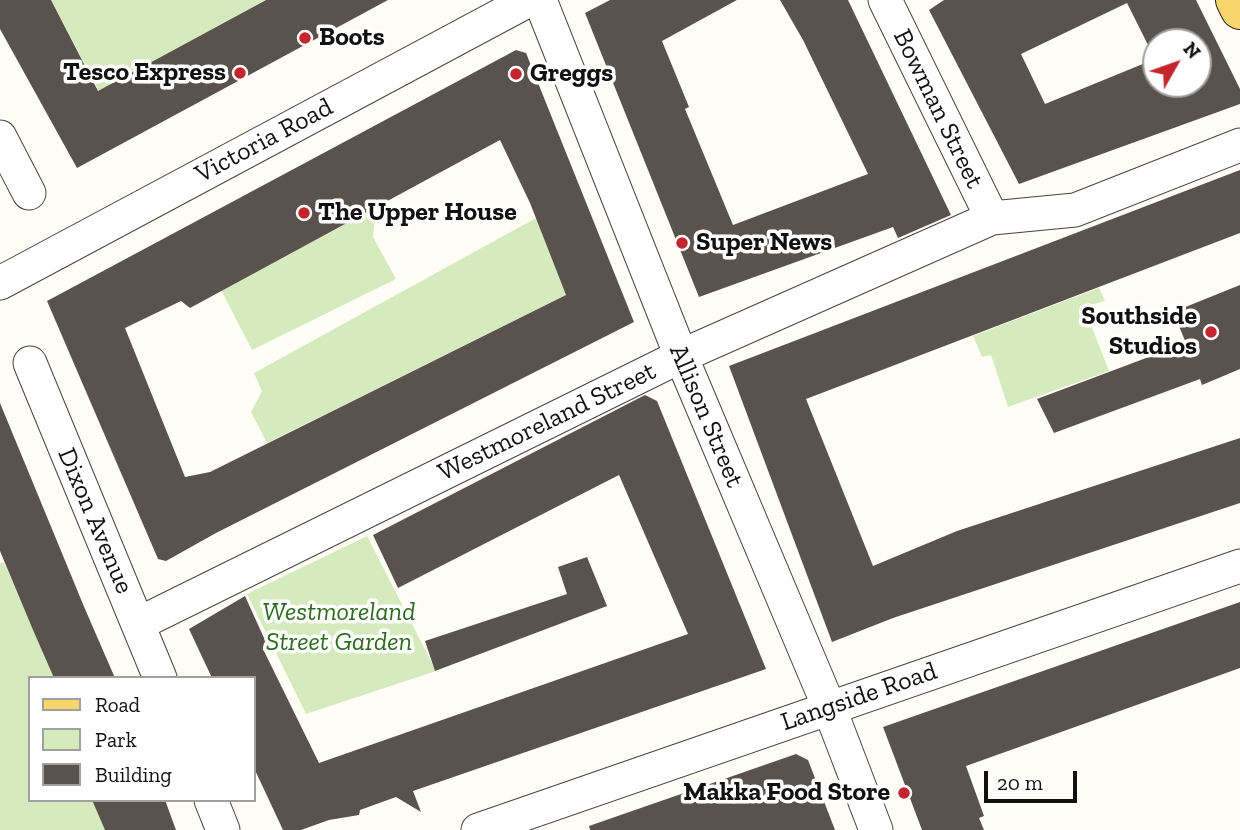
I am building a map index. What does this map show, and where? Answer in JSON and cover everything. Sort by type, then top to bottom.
[{"type":"main road","points":[[1236,0],[1240,10]]},
{"type":"street","name":"Victoria Road","points":[[0,283],[529,0]]},
{"type":"street","name":"Allison Street","points":[[540,0],[681,356],[829,707],[876,830]]},
{"type":"street","name":"Bowman Street","points":[[885,0],[992,218]]},
{"type":"street","points":[[0,137],[29,192]]},
{"type":"street","name":"Westmoreland Street","points":[[138,624],[681,356],[992,218],[1075,210],[1240,145]]},
{"type":"street","name":"Dixon Avenue","points":[[30,363],[159,676]]},
{"type":"street","name":"Langside Road","points":[[478,830],[1240,566]]},
{"type":"street","points":[[212,802],[223,830]]},
{"type":"green space","points":[[51,0],[265,0],[99,91]]},
{"type":"green space","points":[[376,208],[373,237],[396,279],[252,350],[221,290]]},
{"type":"green space","points":[[536,218],[566,295],[267,443],[251,412],[262,391],[254,373]]},
{"type":"green space","points":[[1099,288],[1105,301],[1084,307],[1109,371],[1008,407],[991,355],[982,357],[973,336]]},
{"type":"green space","name":"Westmoreland Street Garden","points":[[367,536],[436,671],[306,714],[247,594]]},
{"type":"green space","points":[[4,562],[53,676],[28,676],[28,802],[93,802],[105,830],[0,830],[0,563]]},
{"type":"building","points":[[0,0],[51,0],[98,91],[266,0],[388,0],[77,168],[0,29]]},
{"type":"building","points":[[610,0],[737,0],[662,41],[689,107],[685,109],[733,225],[868,174],[803,40],[780,0],[848,0],[951,215],[898,238],[893,227],[699,297],[585,13]]},
{"type":"building","points":[[944,0],[1196,0],[1210,28],[1142,28],[1142,33],[1127,3],[1021,54],[1045,104],[1142,64],[1142,98],[1212,98],[1212,32],[1240,89],[1240,104],[1019,184],[929,10]]},
{"type":"building","points":[[516,50],[526,53],[634,322],[216,533],[166,561],[158,559],[47,301]],"holes":[[[500,140],[530,203],[566,295],[210,472],[185,477],[125,328],[181,301],[190,308]]]},
{"type":"building","points":[[1240,170],[1240,233],[806,399],[873,566],[957,531],[1240,438],[1240,503],[893,618],[832,642],[729,366]]},
{"type":"building","points":[[1240,285],[1240,369],[1202,385],[1200,379],[1054,433],[1037,399],[1186,343],[1173,312]]},
{"type":"building","points":[[645,395],[657,401],[766,669],[413,791],[421,812],[396,797],[360,810],[359,815],[329,820],[301,830],[283,830],[256,772],[256,676],[211,676],[189,629],[245,596],[269,649],[264,651],[319,763],[688,634],[619,475],[398,588],[373,535]]},
{"type":"building","points":[[0,403],[114,676],[53,676],[0,551]]},
{"type":"building","points":[[587,557],[607,606],[435,671],[425,641],[567,594],[558,567]]},
{"type":"building","points":[[1240,602],[1240,668],[966,766],[984,816],[979,818],[984,830],[922,830],[883,727]]},
{"type":"building","points":[[796,754],[808,760],[835,830],[590,830],[589,826]]},
{"type":"building","points":[[93,802],[166,802],[176,830],[105,830]]},
{"type":"place","name":"Boots","points":[[305,38]]},
{"type":"place","name":"Tesco Express","points":[[240,73]]},
{"type":"place","name":"Greggs","points":[[516,74]]},
{"type":"place","name":"The Upper House","points":[[304,213]]},
{"type":"place","name":"Super News","points":[[682,243]]},
{"type":"place","name":"Southside Studios","points":[[1211,332]]},
{"type":"place","name":"Makka Food Store","points":[[904,793]]}]
